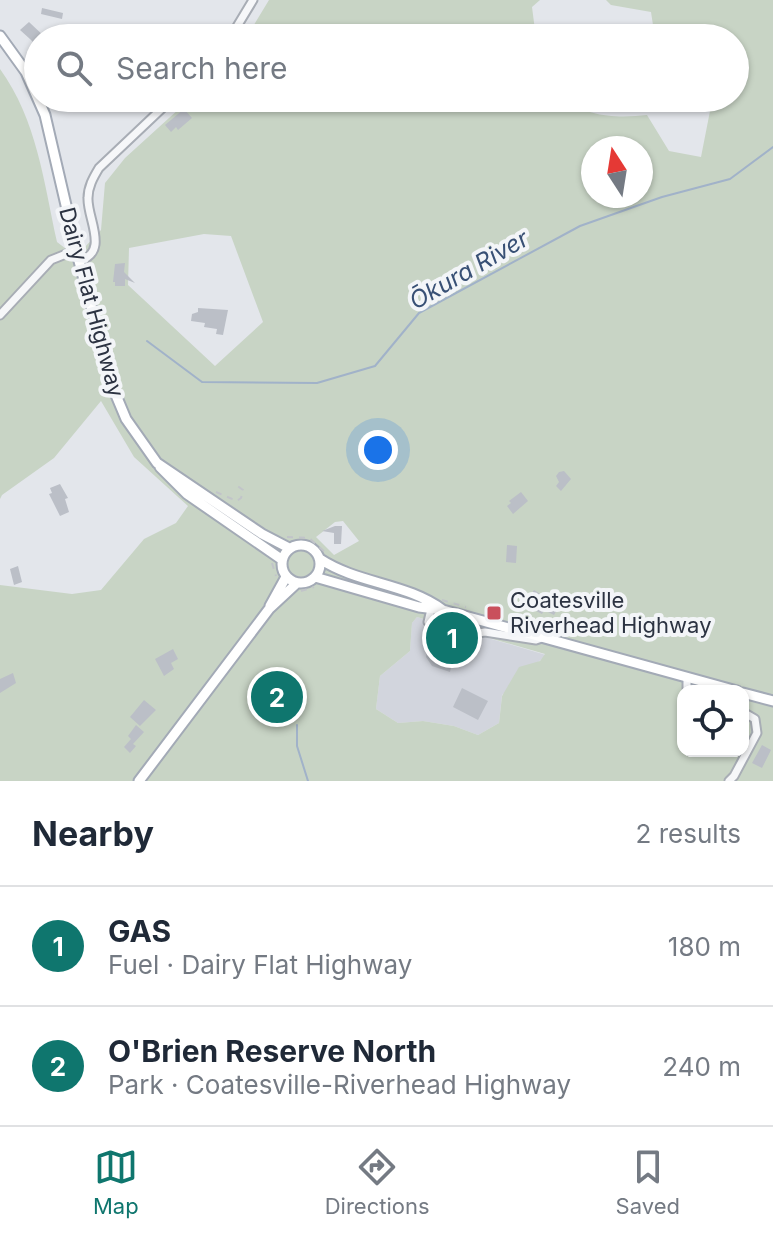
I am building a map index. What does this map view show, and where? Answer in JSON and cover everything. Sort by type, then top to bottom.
[{"type":"main road","name":"Dairy Flat Highway","points":[[0,36],[24,69]]},
{"type":"main road","name":"Dairy Flat Highway","points":[[44,112],[76,250],[119,403],[145,449],[157,463],[262,534],[289,548]]},
{"type":"main road","points":[[157,463],[187,494],[281,559]]},
{"type":"main road","points":[[297,583],[286,577],[281,559],[289,548],[301,544],[307,545],[341,572],[422,596],[443,610]]},
{"type":"main road","points":[[315,582],[324,557]]},
{"type":"main road","points":[[139,781],[269,609],[286,577]]},
{"type":"main road","points":[[269,609],[297,583],[310,581],[443,610],[716,685]]},
{"type":"main road","points":[[749,695],[773,701]]},
{"type":"street","points":[[238,24],[253,0]]},
{"type":"street","points":[[79,261],[91,255],[95,247],[87,200],[91,182],[99,168],[158,112]]},
{"type":"street","points":[[0,315],[51,260],[76,250]]},
{"type":"street","points":[[431,609],[428,622],[461,631],[536,640],[544,637]]},
{"type":"street","points":[[461,631],[465,616]]},
{"type":"street","points":[[687,677],[687,685]]},
{"type":"street","points":[[749,716],[755,719],[757,733],[749,748]]},
{"type":"street","points":[[729,781],[744,757]]},
{"type":"path","points":[[209,497],[217,492],[237,501],[243,490],[235,484]]},
{"type":"path","points":[[280,537],[309,538],[324,557]]},
{"type":"path","points":[[292,597],[315,582]]},
{"type":"path","points":[[431,596],[467,607],[477,619]]},
{"type":"shaded area","points":[[417,617],[546,655],[502,695],[499,723],[478,735],[454,726],[423,721],[398,723],[376,709],[380,676],[410,651],[412,623]]},
{"type":"green space","points":[[269,0],[540,0],[532,7],[534,24],[254,24]]},
{"type":"green space","points":[[606,0],[773,0],[773,781],[0,781],[0,585],[72,594],[101,590],[144,539],[176,523],[188,506],[134,457],[101,401],[54,458],[0,499],[0,69],[23,109],[31,131],[57,242],[70,252],[83,249],[101,230],[105,183],[125,158],[176,112],[590,112],[615,116],[647,115],[669,151],[701,157],[710,112],[749,112],[749,24],[653,24],[651,12],[611,5]],"holes":[[[204,234],[231,236],[263,322],[215,366],[128,285],[129,248]],[[343,521],[359,541],[334,555],[316,537],[335,522]],[[417,617],[545,654],[540,661],[519,667],[502,696],[499,723],[478,735],[454,726],[423,721],[398,723],[376,709],[380,676],[410,651],[412,623]]]},
{"type":"building","points":[[42,8],[63,13],[62,19],[41,14]]},
{"type":"building","points":[[180,112],[187,112],[192,118],[171,132],[165,125]]},
{"type":"building","points":[[125,263],[124,272],[135,283],[125,279],[125,286],[115,286],[115,264]]},
{"type":"building","points":[[198,308],[228,310],[223,335],[216,334],[217,329],[204,327],[205,323],[191,321],[192,314],[198,312]]},
{"type":"building","points":[[564,471],[571,479],[561,491],[556,486],[559,482],[556,476]]},
{"type":"building","points":[[60,484],[68,498],[65,499],[69,512],[60,516],[49,494],[52,493],[50,488]]},
{"type":"building","points":[[521,492],[528,501],[513,514],[507,506]]},
{"type":"building","points":[[342,526],[341,544],[334,544],[334,533],[322,531]]},
{"type":"building","points":[[507,545],[517,546],[516,563],[506,562]]},
{"type":"building","points":[[18,566],[22,582],[14,585],[10,569]]},
{"type":"building","points":[[534,590],[559,606],[554,615],[530,608],[532,604],[527,602]]},
{"type":"building","points":[[446,634],[458,637],[450,672],[432,666],[426,657],[429,638],[444,642]]},
{"type":"building","points":[[173,649],[178,659],[171,663],[174,669],[164,676],[155,659]]},
{"type":"building","points":[[13,673],[16,683],[0,693],[0,679]]},
{"type":"building","points":[[462,688],[488,701],[478,720],[453,707]]},
{"type":"building","points":[[144,700],[156,710],[140,726],[130,717]]},
{"type":"building","points":[[136,725],[144,732],[133,744],[136,746],[130,753],[124,747]]},
{"type":"building","points":[[762,745],[771,750],[762,768],[752,763]]},
{"type":"waterway","name":"Ōkura River","points":[[147,341],[202,382],[317,383],[375,366],[419,313],[580,226],[662,197],[730,179],[773,147]]},
{"type":"waterway","points":[[297,725],[297,746],[308,781]]},
{"type":"place","name":"Coatesville Riverhead Highway","points":[[494,613]]},
{"type":"place","name":"GAS","points":[[452,638]]},
{"type":"place","name":"O'Brien Reserve North","points":[[277,697]]}]
